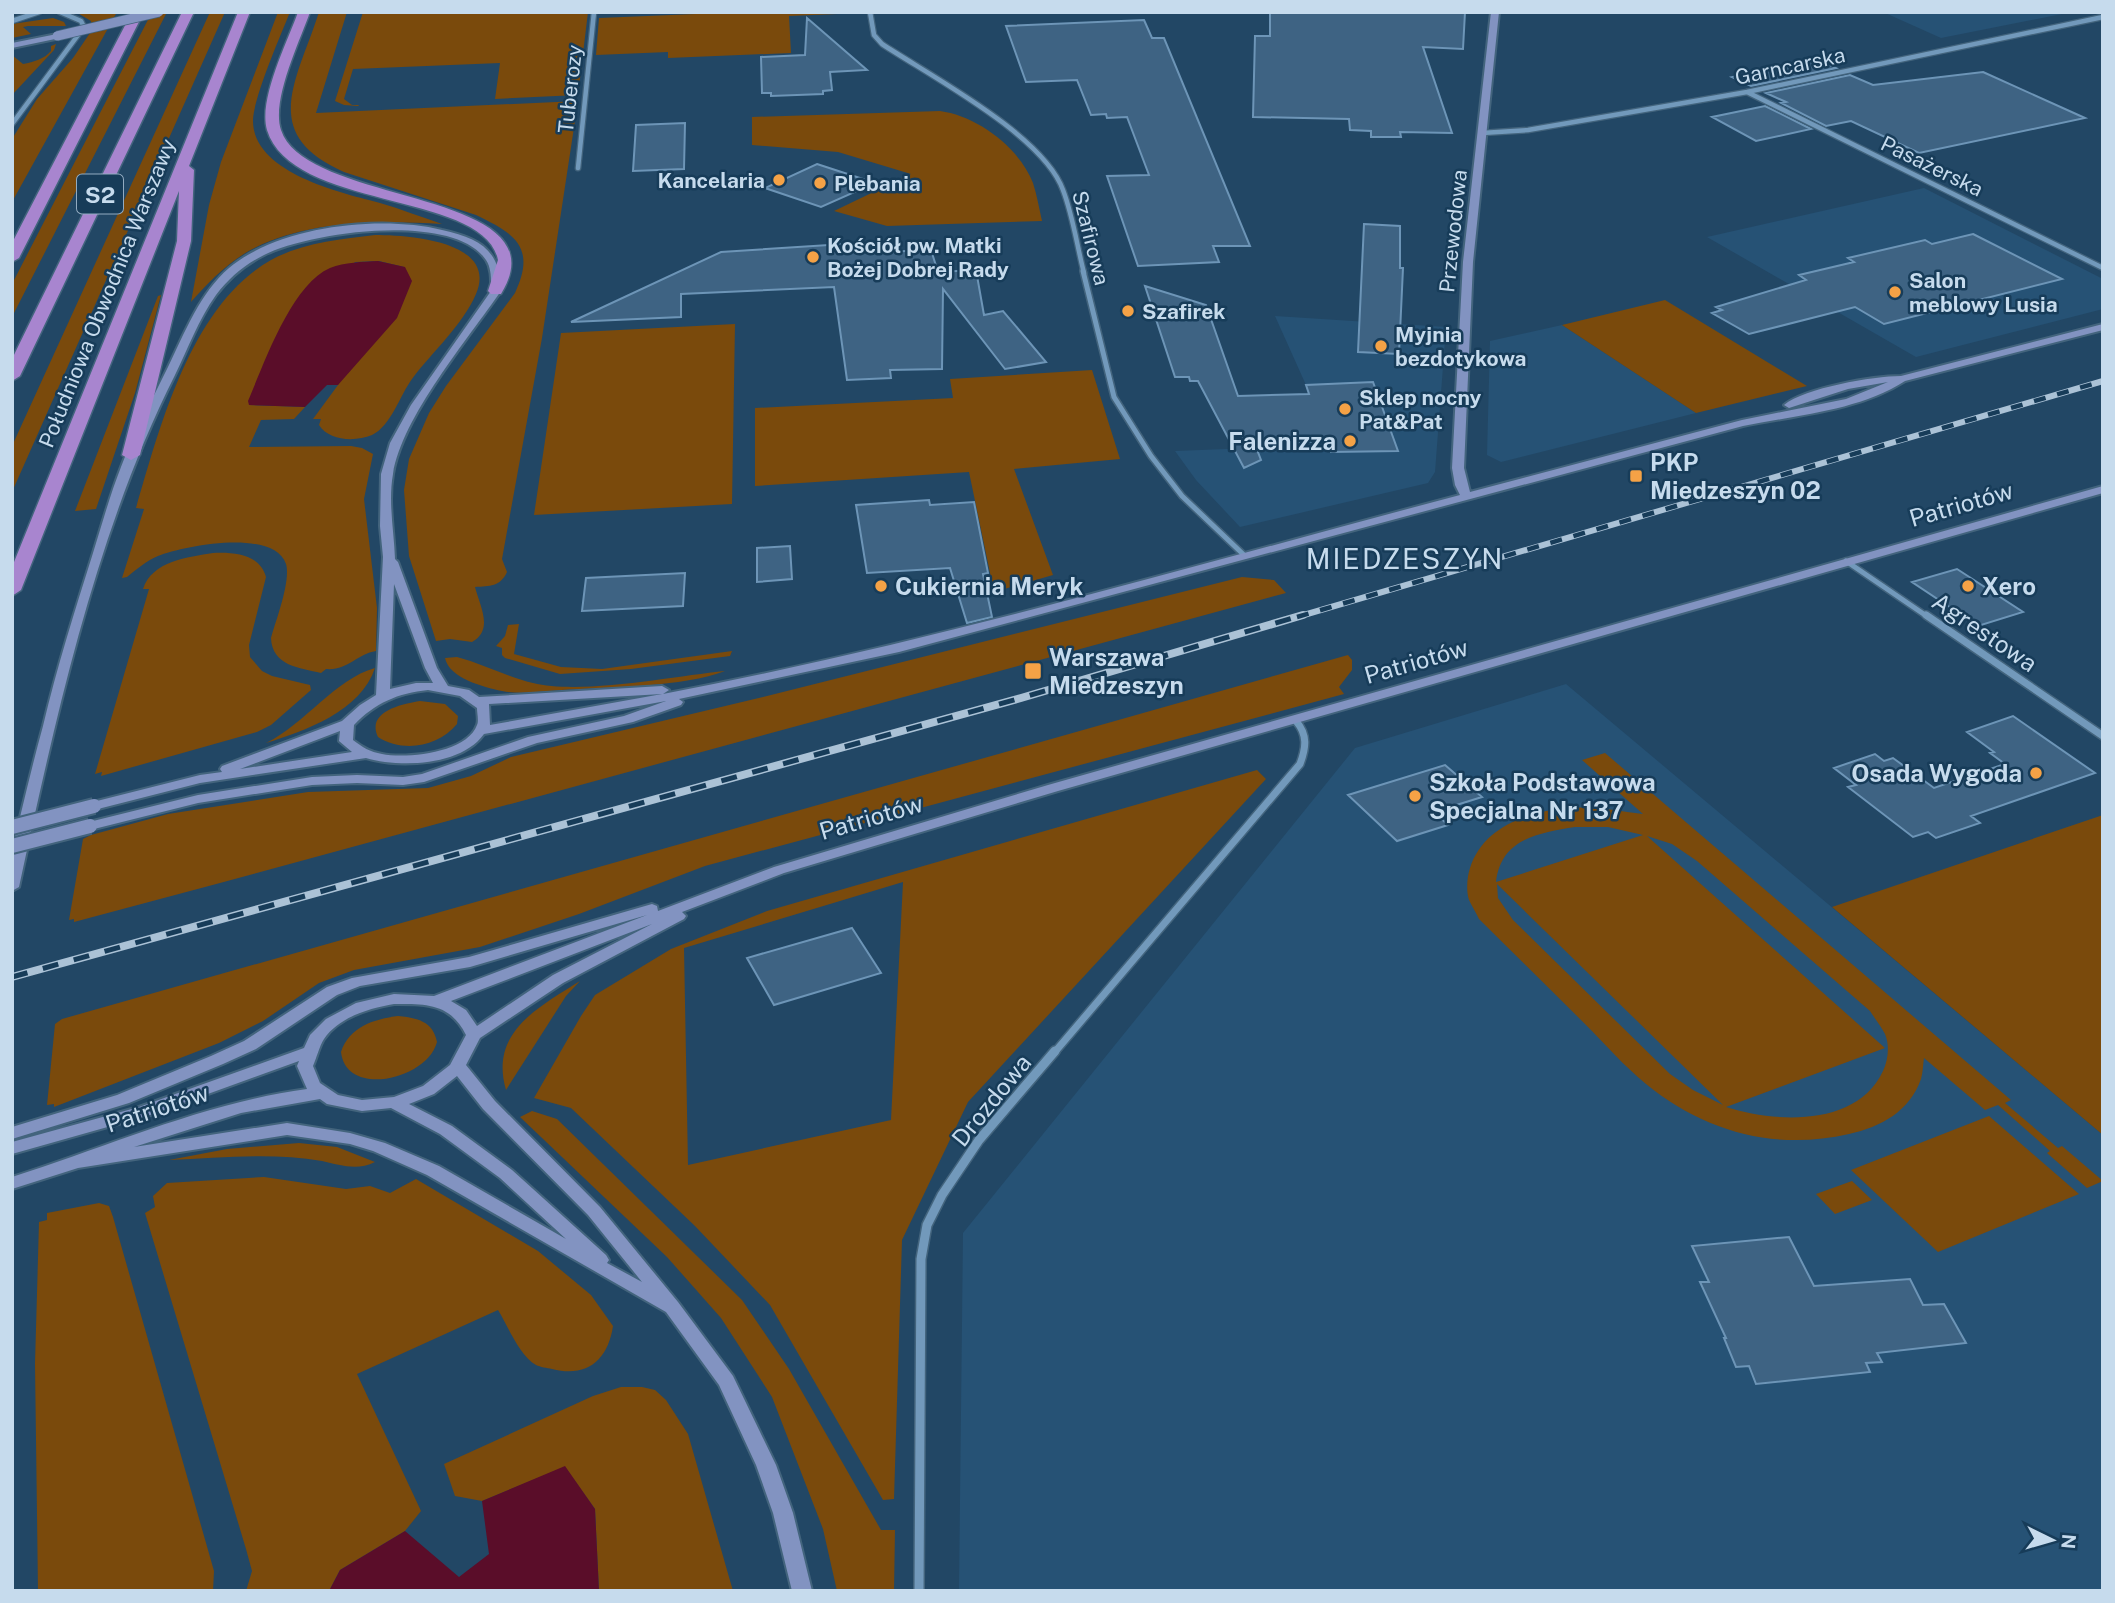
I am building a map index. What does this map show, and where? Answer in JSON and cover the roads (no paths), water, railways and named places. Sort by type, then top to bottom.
[{"type":"highway","points":[[12,258],[138,12]]},
{"type":"highway","name":"Południowa Obwodnica Warszawy","points":[[12,376],[188,12]]},
{"type":"highway","name":"Południowa Obwodnica Warszawy","points":[[12,590],[244,12]]},
{"type":"highway","points":[[304,12],[273,112],[274,132],[283,147],[301,163],[325,175],[366,190],[455,214],[480,226],[497,240],[505,256],[505,270],[496,291]]},
{"type":"highway","points":[[131,455],[184,241],[188,154]]},
{"type":"highway","points":[[12,245],[27,228]]},
{"type":"main road","points":[[12,46],[159,12]]},
{"type":"main road","name":"Przewodowa","points":[[1466,495],[1458,468],[1458,424],[1468,262],[1495,12]]},
{"type":"main road","points":[[12,887],[79,612],[131,455],[187,337],[212,295],[241,263],[268,249],[319,234],[359,228],[393,227],[430,230],[457,236],[491,257],[496,271],[496,291],[416,405],[396,443],[387,474],[386,526],[389,557],[383,695]]},
{"type":"main road","points":[[480,731],[894,649],[1742,422],[1858,398],[1892,387],[1901,379],[2103,327]]},
{"type":"main road","name":"Patriotów","points":[[437,1001],[744,881],[1053,788],[1296,721],[2103,489]]},
{"type":"main road","points":[[389,557],[431,668],[442,687]]},
{"type":"main road","points":[[200,779],[347,724],[365,705],[383,695],[418,687],[442,687],[464,693],[479,701],[727,684]]},
{"type":"main road","points":[[12,846],[198,799],[312,781],[403,781],[424,778],[533,740],[628,719],[727,684]]},
{"type":"main road","points":[[12,827],[200,779],[362,755],[400,760],[434,757],[467,743],[480,731],[486,714],[479,701]]},
{"type":"main road","points":[[347,724],[346,741],[362,755]]},
{"type":"main road","points":[[12,1133],[50,1129],[239,1050],[278,1028],[332,991],[357,982],[470,962],[744,881]]},
{"type":"main road","name":"Patriotów","points":[[474,1034],[558,979],[744,881]]},
{"type":"main road","points":[[394,999],[437,1001],[456,1008],[464,1015],[474,1034],[459,1067],[428,1091],[394,1103],[351,1105],[321,1093],[307,1079],[304,1068],[306,1053],[328,1027],[356,1008],[394,999]]},
{"type":"main road","name":"Patriotów","points":[[12,1148],[50,1129],[144,1111],[306,1053]]},
{"type":"main road","points":[[459,1067],[489,1105],[594,1211],[672,1307],[726,1381],[766,1465],[783,1513],[802,1591]]},
{"type":"main road","name":"Patriotów","points":[[12,1183],[79,1162],[147,1135],[236,1108],[281,1097],[321,1093]]},
{"type":"main road","points":[[394,1103],[446,1130],[506,1174],[620,1278]]},
{"type":"main road","points":[[79,1162],[287,1129],[321,1131],[361,1140],[422,1163],[672,1307]]},
{"type":"street","points":[[12,20],[38,12]]},
{"type":"street","points":[[12,124],[37,86],[69,51],[83,27],[80,21],[60,12]]},
{"type":"street","name":"Tuberozy","points":[[578,168],[594,12]]},
{"type":"street","name":"Szafirowa","points":[[870,12],[874,35],[882,44],[1017,132],[1038,151],[1063,188],[1114,397],[1152,457],[1182,496],[1245,556]]},
{"type":"street","name":"Garncarska","points":[[1482,134],[1528,130],[1747,92],[2103,17]]},
{"type":"street","name":"Pasażerska","points":[[1747,92],[2103,268]]},
{"type":"street","name":"Agrestowa","points":[[1846,561],[2103,736]]},
{"type":"street","name":"Drozdowa","points":[[919,1591],[921,1259],[927,1225],[942,1195],[979,1140],[1300,764],[1306,737],[1305,730],[1296,721]]},
{"type":"railway","points":[[1297,617],[2103,381]]},
{"type":"railway","points":[[12,977],[1021,698],[1303,615]]},
{"type":"place","name":"Kancelaria","points":[[779,180]]},
{"type":"place","name":"Plebania","points":[[820,183]]},
{"type":"place","name":"Kościół pw. Matki Bożej Dobrej Rady","points":[[813,257]]},
{"type":"place","name":"Salon meblowy Lusia","points":[[1895,292]]},
{"type":"place","name":"Szafirek","points":[[1128,311]]},
{"type":"place","name":"Myjnia bezdotykowa","points":[[1381,346]]},
{"type":"place","name":"Sklep nocny Pat&Pat","points":[[1345,409]]},
{"type":"place","name":"Falenizza","points":[[1350,441]]},
{"type":"place","name":"PKP Miedzeszyn 02","points":[[1636,476]]},
{"type":"place","name":"Cukiernia Meryk","points":[[881,586]]},
{"type":"place","name":"Xero","points":[[1968,586]]},
{"type":"place","name":"Warszawa Miedzeszyn","points":[[1033,671]]},
{"type":"place","name":"Osada Wygoda","points":[[2036,773]]},
{"type":"place","name":"Szkoła Podstawowa Specjalna Nr 137","points":[[1415,796]]},
{"type":"district","name":"MIEDZESZYN","points":[[1405,558]]}]
